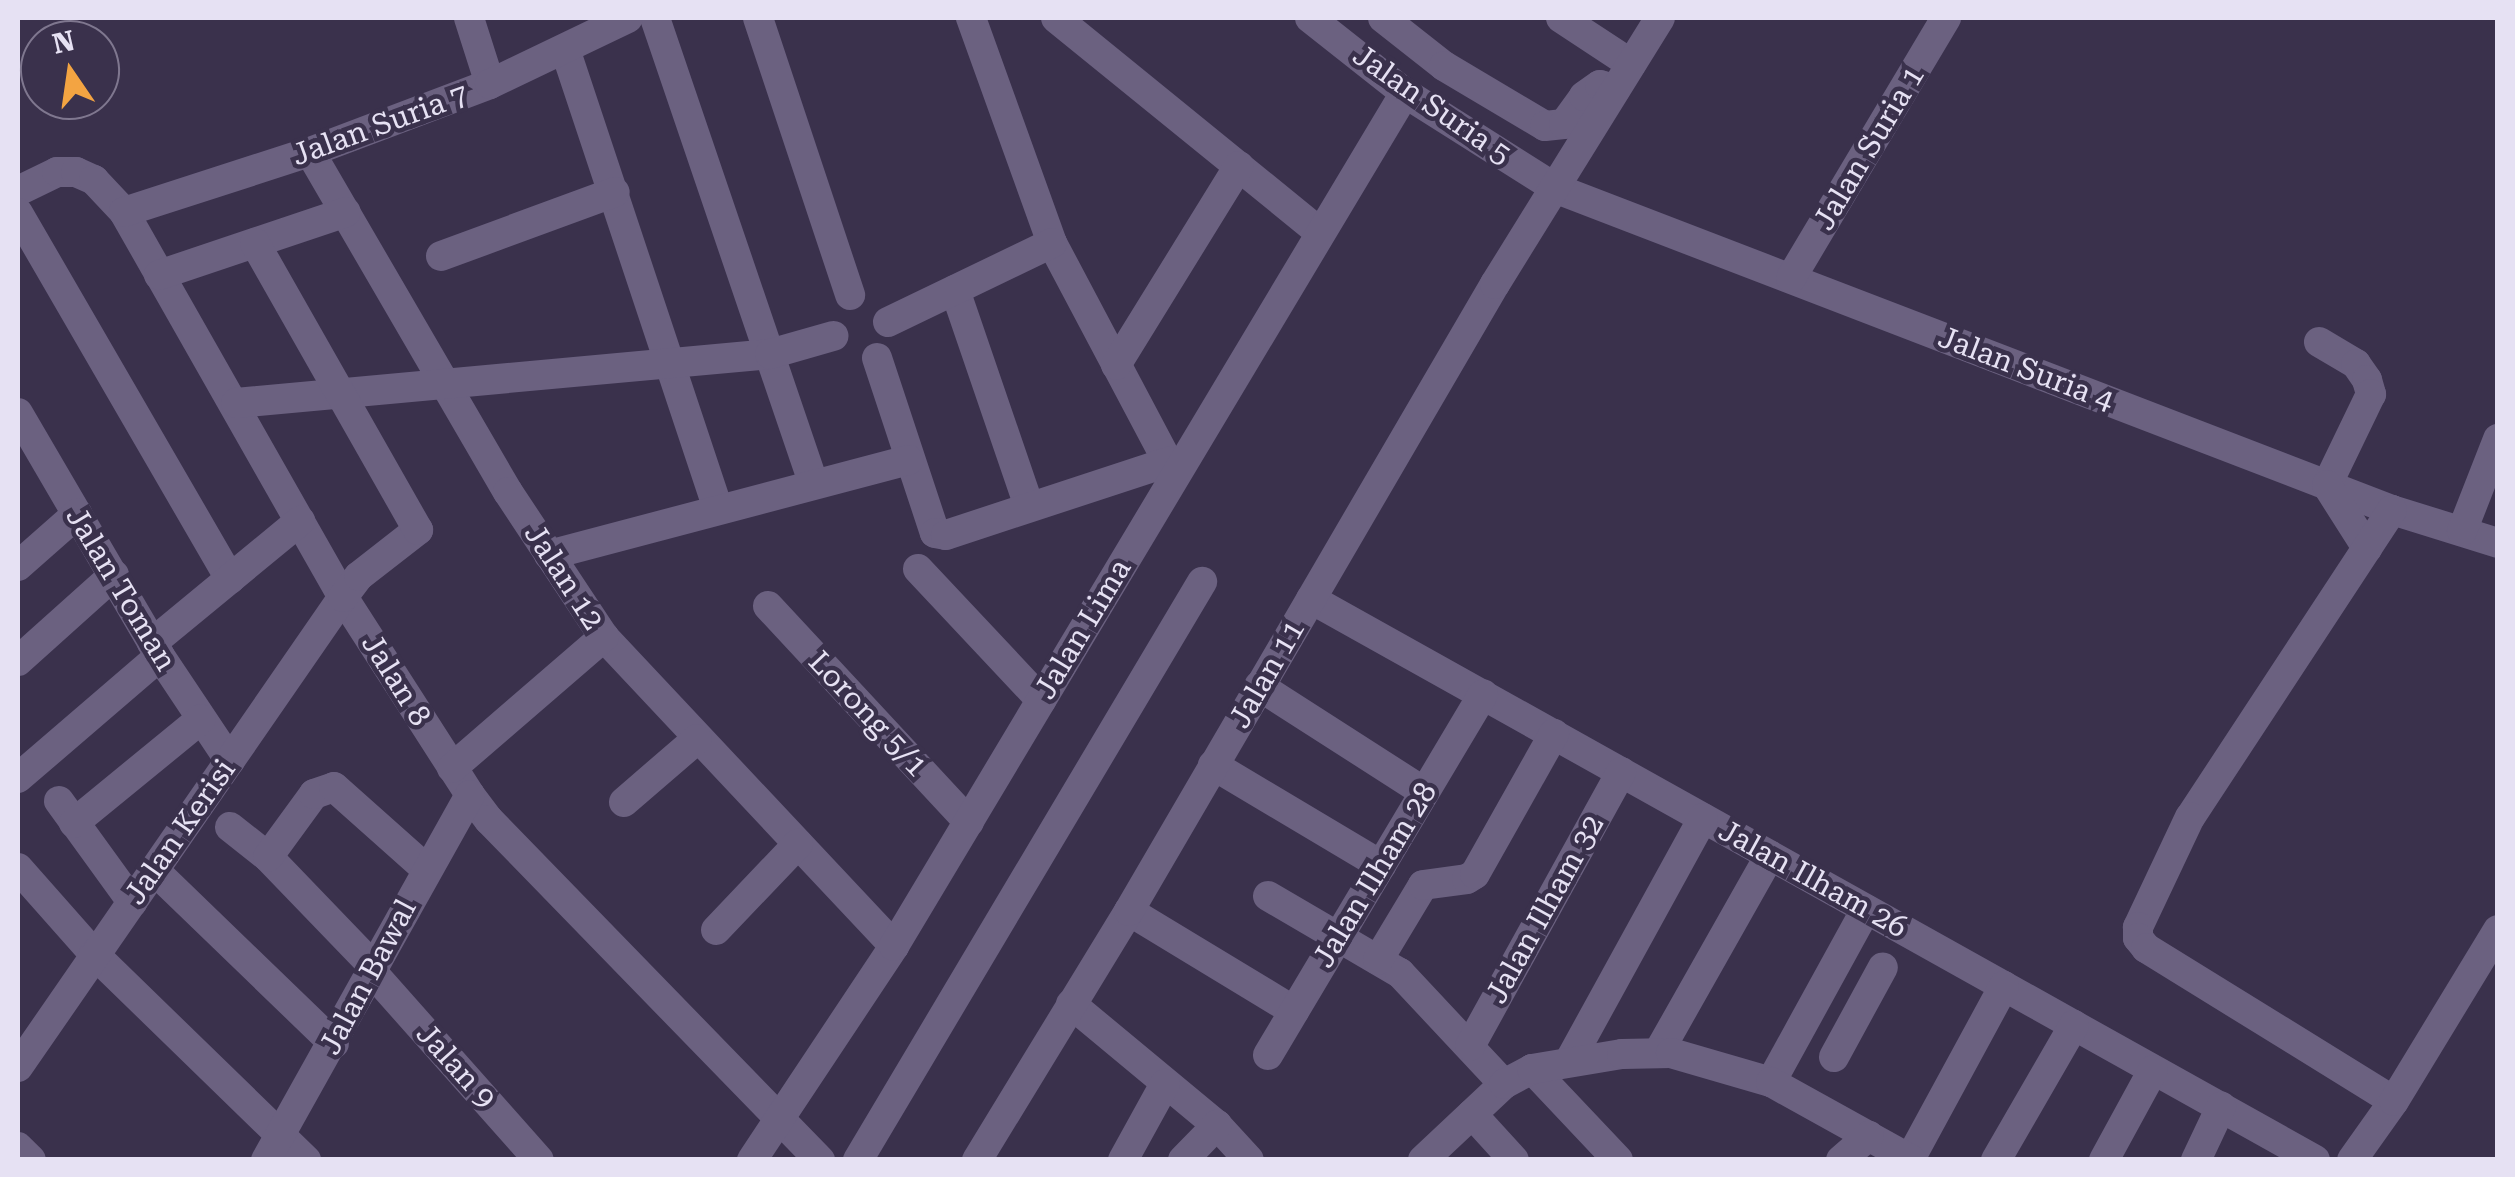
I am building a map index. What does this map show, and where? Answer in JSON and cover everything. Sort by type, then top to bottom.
[{"type":"street","points":[[470,18],[490,84]]},
{"type":"street","name":"Jalan Suria 7","points":[[124,212],[310,152],[490,84],[628,18]]},
{"type":"street","points":[[655,18],[814,484]]},
{"type":"street","points":[[758,18],[850,294]]},
{"type":"street","points":[[877,358],[935,533],[946,535],[1029,506],[1172,469],[1052,243],[971,18]]},
{"type":"street","points":[[1056,18],[1319,232]]},
{"type":"street","points":[[1383,18],[1444,66],[1545,126],[1564,124],[1584,96],[1623,77],[1560,18]]},
{"type":"street","name":"Jalan 11","points":[[978,1160],[1129,911],[1495,284],[1558,189],[1660,18]]},
{"type":"street","name":"Jalan Suria 1","points":[[1791,278],[1946,18]]},
{"type":"street","name":"Jalan Suria 5","points":[[1315,19],[1405,93],[1558,189]]},
{"type":"street","points":[[565,49],[718,507]]},
{"type":"street","name":"Jalan Lima","points":[[752,1160],[894,946],[1041,700],[1172,469],[1405,93]]},
{"type":"street","name":"Jalan 12","points":[[310,152],[443,382],[604,638],[894,946]]},
{"type":"street","points":[[1116,365],[1240,166]]},
{"type":"street","name":"Jalan 8","points":[[18,191],[57,172],[76,172],[94,180],[124,212],[343,597],[470,795],[502,834],[782,1116],[820,1160]]},
{"type":"street","name":"Jalan Suria 4","points":[[1558,189],[2392,510],[2498,543]]},
{"type":"street","points":[[440,256],[615,192]]},
{"type":"street","points":[[160,275],[346,212]]},
{"type":"street","points":[[18,213],[230,579]]},
{"type":"street","points":[[255,243],[336,391]]},
{"type":"street","points":[[888,322],[1052,243]]},
{"type":"street","points":[[955,290],[1029,506]]},
{"type":"street","points":[[236,403],[770,354],[833,336]]},
{"type":"street","points":[[2319,342],[2356,364],[2370,394],[2326,484],[2367,548]]},
{"type":"street","name":"Jalan Kerisi","points":[[18,1067],[343,597],[359,576],[418,530],[336,391]]},
{"type":"street","name":"Jalan Toman","points":[[18,413],[156,649],[230,761]]},
{"type":"street","points":[[2462,532],[2498,439]]},
{"type":"street","points":[[550,555],[718,507],[910,460]]},
{"type":"street","points":[[2387,1110],[2146,948],[2138,938],[2138,927],[2190,817],[2392,510]]},
{"type":"street","points":[[18,566],[77,514]]},
{"type":"street","points":[[18,778],[230,579],[300,521]]},
{"type":"street","points":[[918,570],[1041,700]]},
{"type":"street","points":[[18,661],[114,575]]},
{"type":"street","points":[[858,1160],[1202,582]]},
{"type":"street","name":"Jalan Ilham 26","points":[[1310,598],[2314,1159]]},
{"type":"street","name":"Lorong 5/1","points":[[768,606],[968,822]]},
{"type":"street","points":[[452,768],[604,638]]},
{"type":"street","points":[[1259,686],[1424,792]]},
{"type":"street","name":"Jalan Ilham 28","points":[[1268,1056],[1482,694]]},
{"type":"street","points":[[132,902],[66,812],[201,719]]},
{"type":"street","points":[[1378,960],[1423,885],[1467,880],[1474,874],[1554,734]]},
{"type":"street","points":[[624,802],[696,739]]},
{"type":"street","points":[[1213,766],[1381,865]]},
{"type":"street","name":"Jalan Ilham 32","points":[[1470,1046],[1621,772]]},
{"type":"street","points":[[268,857],[314,794],[334,787],[426,870]]},
{"type":"street","name":"Jalan Bawal","points":[[266,1160],[470,795]]},
{"type":"street","points":[[1570,1060],[1704,818]]},
{"type":"street","name":"Jalan 9","points":[[230,826],[268,857],[374,970],[539,1160]]},
{"type":"street","points":[[716,930],[798,844]]},
{"type":"street","points":[[1658,1053],[1770,855]]},
{"type":"street","points":[[18,868],[94,954],[306,1160]]},
{"type":"street","points":[[154,870],[334,1044]]},
{"type":"street","points":[[1268,896],[1337,940],[1378,960],[1422,992],[1504,1084]]},
{"type":"street","points":[[1772,1082],[1866,908]]},
{"type":"street","points":[[1129,911],[1294,1011]]},
{"type":"street","points":[[2353,1158],[2498,930]]},
{"type":"street","points":[[1834,1058],[1883,966]]},
{"type":"street","points":[[1423,1160],[1504,1084],[1532,1068],[1570,1060],[1671,1052],[1772,1082],[1911,1159],[2004,986]]},
{"type":"street","points":[[1822,989],[1857,1012]]},
{"type":"street","points":[[1071,1004],[1216,1126],[1249,1160]]},
{"type":"street","points":[[1996,1160],[2074,1025]]},
{"type":"street","points":[[1532,1068],[1618,1160]]},
{"type":"street","points":[[2104,1160],[2154,1070]]},
{"type":"street","points":[[1123,1160],[1165,1084]]},
{"type":"street","points":[[2196,1160],[2221,1107]]},
{"type":"street","points":[[1472,1114],[1514,1160]]},
{"type":"street","points":[[1184,1160],[1216,1126]]},
{"type":"street","points":[[1841,1160],[1869,1136]]},
{"type":"street","points":[[18,1146],[30,1160]]}]
